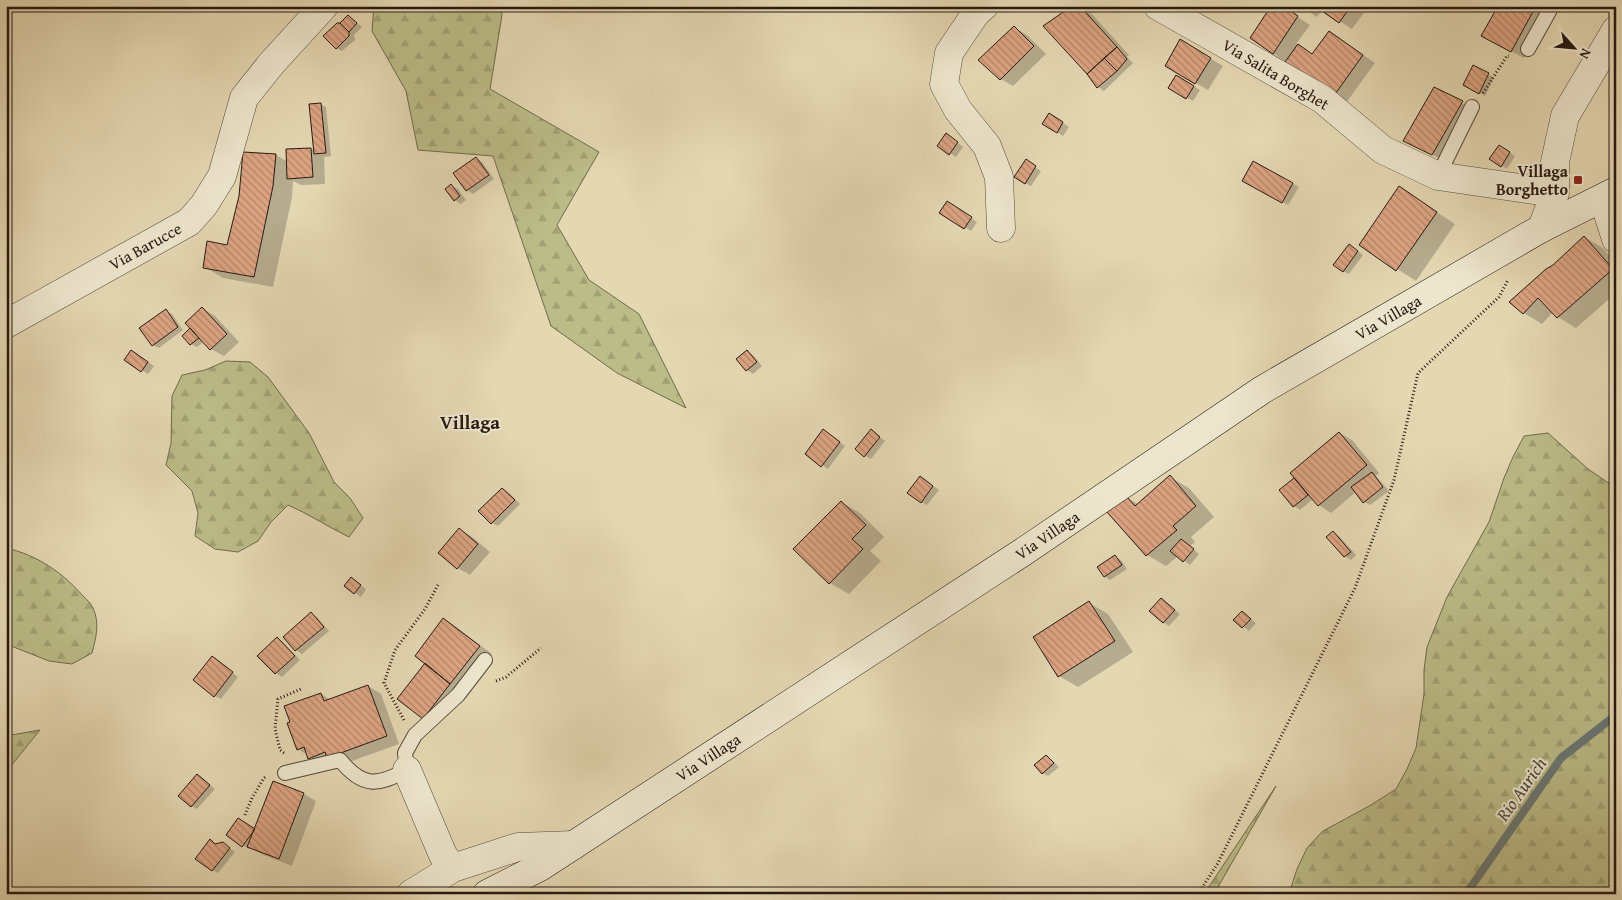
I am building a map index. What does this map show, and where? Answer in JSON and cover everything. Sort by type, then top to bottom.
[{"type":"street","name":"Via Barucce","points":[[6,324],[189,222],[204,205],[222,176],[244,98],[271,64],[324,6]]},
{"type":"street","points":[[984,6],[976,13],[949,53],[944,84],[958,110],[987,146],[999,177],[1000,228]]},
{"type":"street","name":"Via Salita Borghet","points":[[1158,6],[1322,98],[1383,150],[1438,176],[1554,193]]},
{"type":"street","points":[[1542,228],[1554,193],[1555,162],[1565,116],[1616,30]]},
{"type":"street","points":[[1610,194],[1616,239]]},
{"type":"street","name":"Via Villaga","points":[[487,894],[540,867],[574,845],[1023,552],[1262,390],[1542,228],[1610,194]]},
{"type":"street","points":[[407,770],[443,854],[453,868]]},
{"type":"street","points":[[411,894],[453,868],[518,847],[574,845]]},
{"type":"lane","points":[[1528,49],[1552,6]]},
{"type":"lane","points":[[1438,176],[1472,107]]},
{"type":"lane","points":[[285,773],[340,760],[351,773],[366,780],[382,782],[407,770],[405,754],[415,735],[458,695],[485,660]]},
{"type":"path","points":[[1472,107],[1507,56],[1512,58],[1521,46],[1528,49]]},
{"type":"path","points":[[1198,894],[1218,863],[1355,588],[1394,480],[1418,373],[1499,297],[1511,274]]},
{"type":"path","points":[[415,735],[398,710],[384,683],[395,650],[425,609],[439,583]]},
{"type":"path","points":[[301,689],[278,699],[275,729],[280,750],[307,768]]},
{"type":"path","points":[[245,815],[252,798],[264,778],[271,774],[285,773]]},
{"type":"green space","points":[[374,6],[500,6],[502,15],[490,89],[599,152],[557,225],[589,280],[639,314],[686,408],[617,373],[551,326],[493,156],[418,150],[406,91],[372,31]]},
{"type":"green space","points":[[226,361],[250,362],[268,377],[309,433],[334,482],[350,498],[363,518],[349,537],[288,505],[271,522],[258,541],[238,552],[215,549],[195,536],[198,513],[192,491],[166,465],[171,443],[172,396],[182,375],[205,370]]},
{"type":"green space","points":[[1548,433],[1588,469],[1616,488],[1616,894],[1289,894],[1297,869],[1307,848],[1323,831],[1396,789],[1416,748],[1424,694],[1424,670],[1427,647],[1447,597],[1489,522],[1504,478],[1524,436]]},
{"type":"green space","points":[[6,548],[28,555],[58,572],[90,603],[97,625],[92,653],[72,664],[49,661],[6,644]]},
{"type":"green space","points":[[40,730],[6,772],[6,736]]},
{"type":"green space","points":[[1276,786],[1214,894],[1204,894]]},
{"type":"building","points":[[1072,6],[1080,6],[1117,47],[1087,74],[1043,26]]},
{"type":"building","points":[[1271,6],[1283,6],[1298,16],[1273,54],[1250,38]]},
{"type":"building","points":[[1315,6],[1351,6],[1339,23]]},
{"type":"building","points":[[1498,6],[1536,6],[1511,52],[1481,36]]},
{"type":"building","points":[[348,15],[357,23],[349,32],[340,23]]},
{"type":"building","points":[[337,23],[340,23],[349,32],[349,36],[336,49],[323,36]]},
{"type":"building","points":[[1014,26],[1034,46],[1000,80],[978,60]]},
{"type":"building","points":[[1329,31],[1363,55],[1333,97],[1285,62],[1298,44],[1312,54]]},
{"type":"building","points":[[1180,39],[1211,58],[1195,84],[1165,66]]},
{"type":"building","points":[[1117,47],[1127,59],[1117,71],[1104,58]]},
{"type":"building","points":[[1104,58],[1117,71],[1097,88],[1087,74]]},
{"type":"building","points":[[1473,65],[1489,73],[1479,94],[1463,85]]},
{"type":"building","points":[[1176,75],[1194,86],[1186,99],[1168,88]]},
{"type":"building","points":[[1434,87],[1463,101],[1432,155],[1403,141]]},
{"type":"building","points":[[321,103],[326,153],[314,154],[309,104]]},
{"type":"building","points":[[1049,113],[1063,122],[1057,133],[1042,124]]},
{"type":"building","points":[[946,133],[958,142],[949,155],[937,146]]},
{"type":"building","points":[[1499,145],[1510,152],[1501,167],[1489,159]]},
{"type":"building","points":[[311,148],[313,177],[287,179],[286,149]]},
{"type":"building","points":[[243,152],[276,154],[273,186],[254,277],[203,268],[207,241],[227,245],[239,196]]},
{"type":"building","points":[[476,157],[489,175],[466,191],[453,173]]},
{"type":"building","points":[[1026,159],[1036,166],[1025,184],[1014,177]]},
{"type":"building","points":[[1253,161],[1293,183],[1282,203],[1242,181]]},
{"type":"building","points":[[451,184],[460,196],[454,201],[445,189]]},
{"type":"building","points":[[1399,186],[1437,212],[1396,271],[1359,245]]},
{"type":"building","points":[[947,201],[972,217],[964,229],[939,213]]},
{"type":"building","points":[[1584,236],[1613,269],[1557,318],[1538,298],[1523,314],[1509,302],[1553,265]]},
{"type":"building","points":[[1349,244],[1358,251],[1343,272],[1333,265]]},
{"type":"building","points":[[202,307],[227,334],[210,350],[185,323]]},
{"type":"building","points":[[166,309],[178,327],[152,346],[139,328]]},
{"type":"building","points":[[190,328],[199,338],[190,345],[182,336]]},
{"type":"building","points":[[131,350],[148,362],[141,372],[124,360]]},
{"type":"building","points":[[747,350],[757,362],[746,371],[736,359]]},
{"type":"building","points":[[823,429],[840,442],[821,467],[805,454]]},
{"type":"building","points":[[871,429],[880,437],[864,457],[855,449]]},
{"type":"building","points":[[1339,432],[1367,465],[1318,506],[1290,473]]},
{"type":"building","points":[[1372,472],[1383,487],[1363,503],[1351,487]]},
{"type":"building","points":[[1170,475],[1196,506],[1173,526],[1177,530],[1146,556],[1107,512],[1126,496],[1135,506]]},
{"type":"building","points":[[920,476],[933,486],[921,503],[907,493]]},
{"type":"building","points":[[1294,478],[1308,495],[1293,507],[1279,490]]},
{"type":"building","points":[[502,488],[515,500],[491,524],[478,511]]},
{"type":"building","points":[[841,501],[866,525],[852,539],[863,549],[829,584],[793,549]]},
{"type":"building","points":[[459,528],[478,544],[457,569],[438,553]]},
{"type":"building","points":[[1333,531],[1351,552],[1344,557],[1326,537]]},
{"type":"building","points":[[1181,539],[1194,549],[1183,562],[1170,551]]},
{"type":"building","points":[[1115,555],[1122,565],[1104,577],[1097,567]]},
{"type":"building","points":[[351,577],[361,585],[354,594],[344,586]]},
{"type":"building","points":[[1161,598],[1175,610],[1163,623],[1149,611]]},
{"type":"building","points":[[1089,601],[1115,641],[1058,677],[1033,637]]},
{"type":"building","points":[[1242,611],[1251,619],[1242,628],[1233,620]]},
{"type":"building","points":[[311,612],[324,627],[295,651],[283,637]]},
{"type":"building","points":[[443,618],[480,646],[450,684],[415,656]]},
{"type":"building","points":[[277,637],[295,656],[275,674],[257,656]]},
{"type":"building","points":[[212,656],[233,672],[214,697],[193,680]]},
{"type":"building","points":[[425,663],[450,684],[423,719],[397,699]]},
{"type":"building","points":[[368,685],[387,736],[327,758],[325,752],[308,759],[304,747],[297,750],[287,723],[290,722],[284,706],[321,693],[324,701]]},
{"type":"building","points":[[1046,755],[1054,763],[1042,774],[1034,765]]},
{"type":"building","points":[[197,774],[210,785],[191,807],[178,796]]},
{"type":"building","points":[[273,781],[304,793],[279,859],[247,847]]},
{"type":"building","points":[[238,818],[255,829],[242,847],[226,835]]},
{"type":"building","points":[[210,839],[215,844],[223,842],[230,848],[212,871],[195,859]]},
{"type":"waterway","name":"Rio Aurich","points":[[1466,894],[1561,758],[1616,715]]},
{"type":"place","name":"Villaga Borghetto","points":[[1578,180]]},
{"type":"district","name":"Villaga","points":[[470,422]]}]
